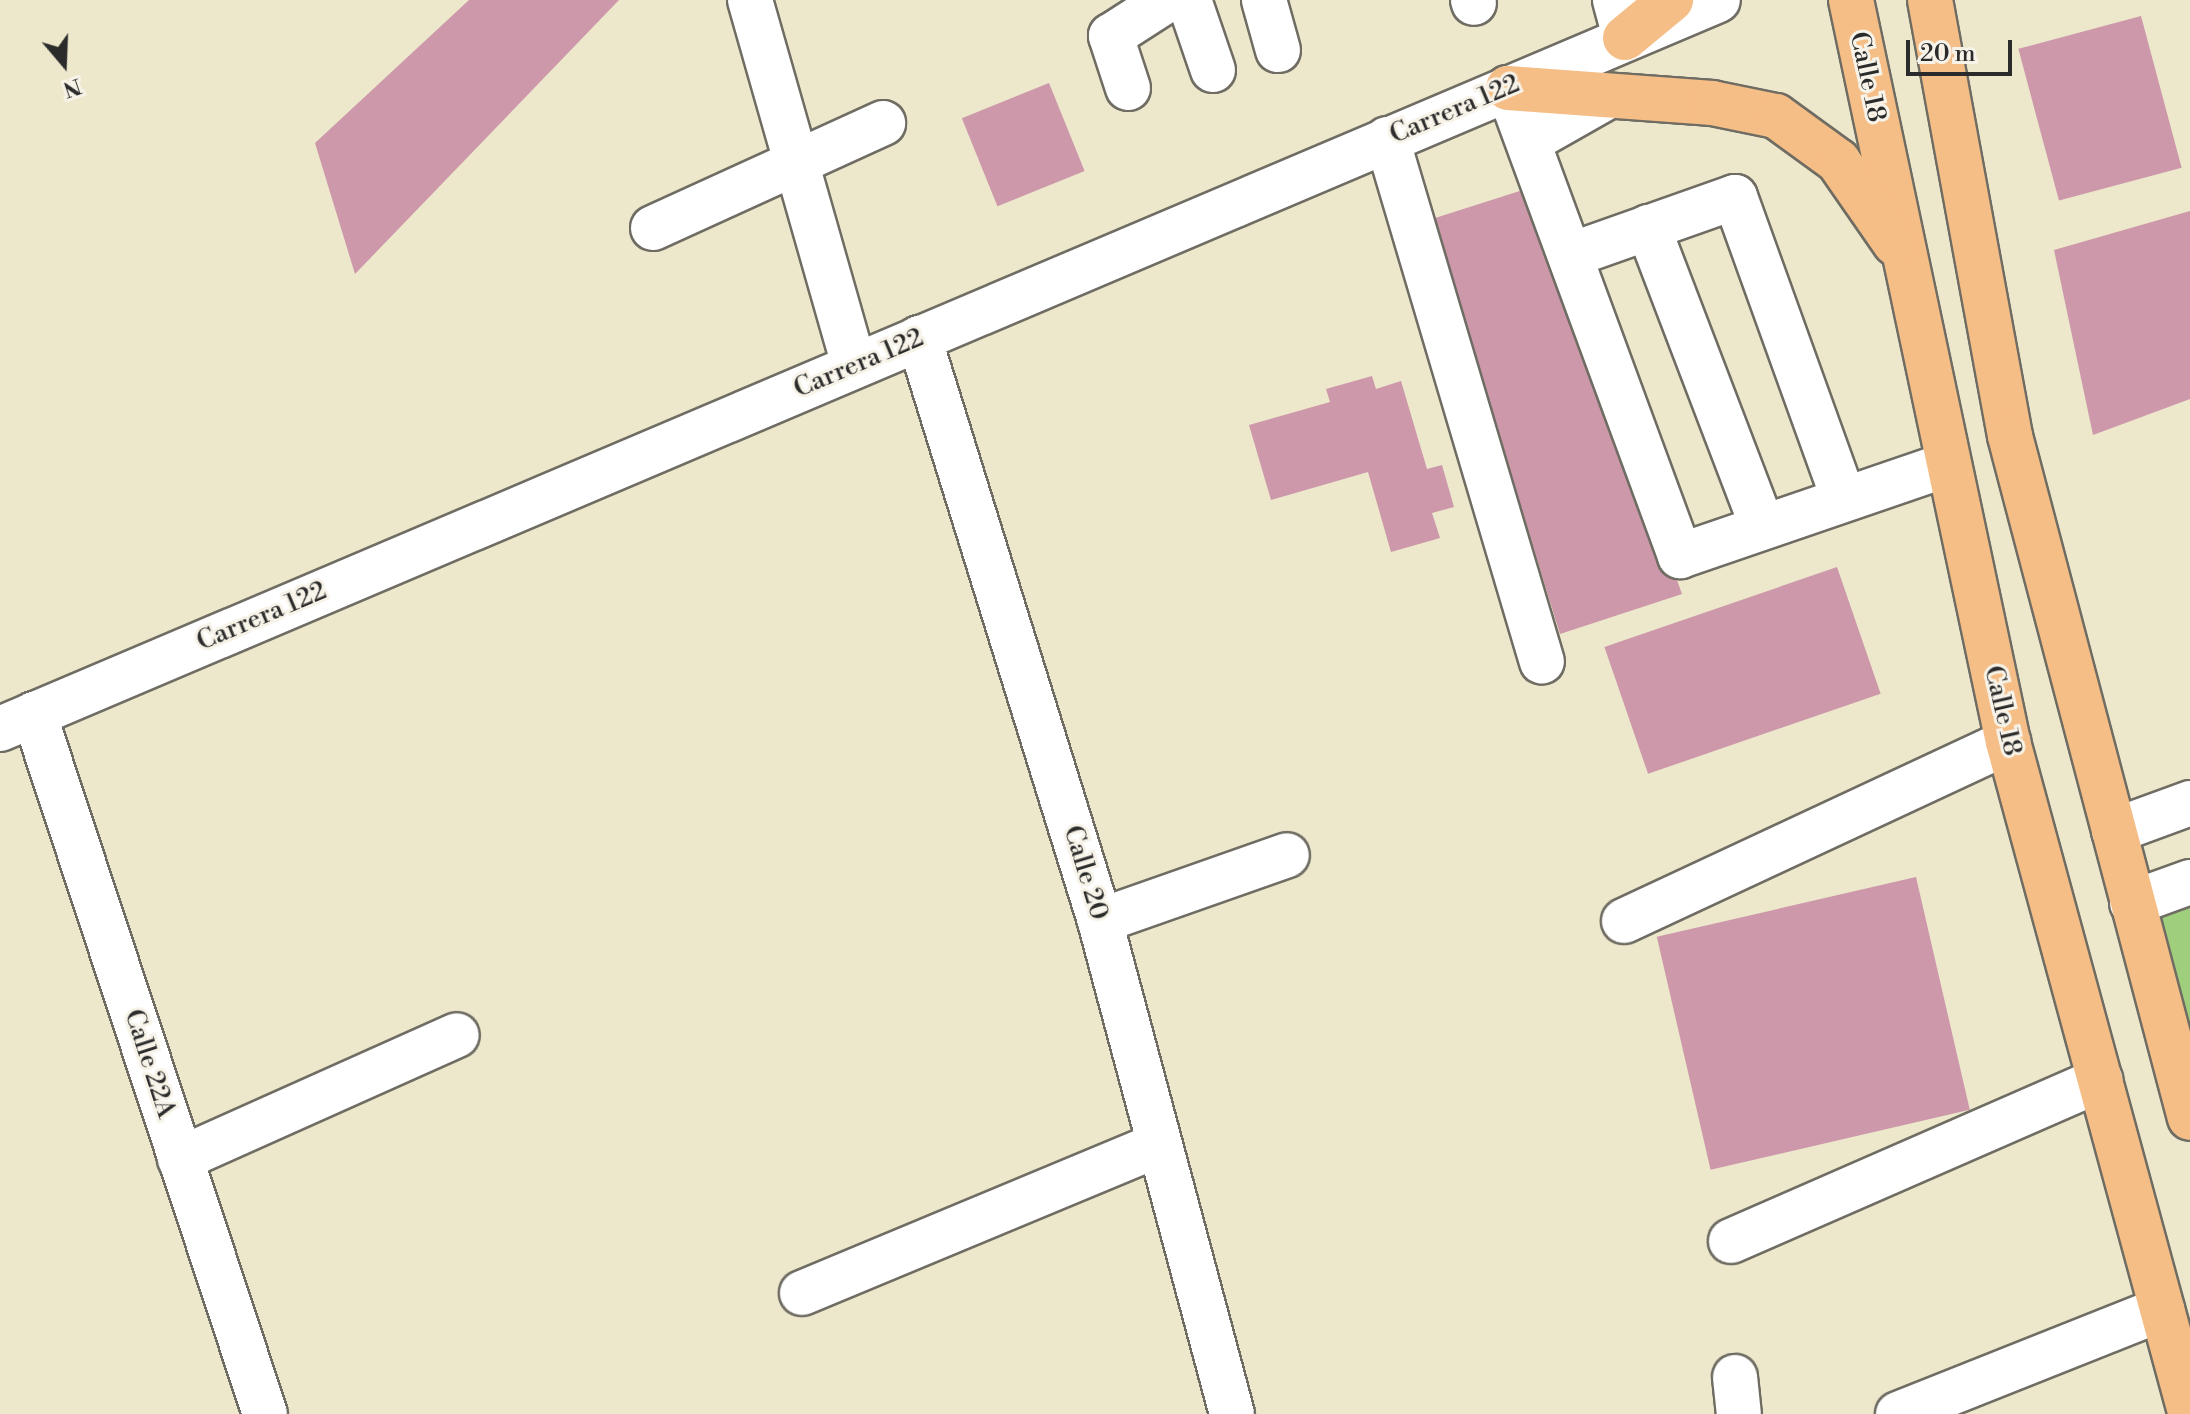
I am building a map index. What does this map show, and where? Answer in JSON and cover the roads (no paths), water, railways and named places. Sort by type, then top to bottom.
[{"type":"main road","points":[[1620,19],[1671,0]]},
{"type":"main road","name":"Calle 18","points":[[1851,0],[2008,742],[2190,1412]]},
{"type":"main road","points":[[1932,4],[2010,436],[2190,1118]]},
{"type":"main road","points":[[1508,88],[1712,103],[1776,116],[1838,161],[1907,261]]},
{"type":"street","points":[[750,0],[798,158],[854,366]]},
{"type":"street","points":[[1128,88],[1111,36],[1167,0]]},
{"type":"street","points":[[1189,0],[1213,70]]},
{"type":"street","points":[[1264,0],[1278,50]]},
{"type":"street","name":"Carrera 122","points":[[17,722],[1508,88],[1620,19],[1718,0]]},
{"type":"street","points":[[1508,88],[1531,140],[1680,556],[1843,497],[1948,464]]},
{"type":"street","points":[[1531,140],[1607,97]]},
{"type":"street","points":[[653,228],[798,158],[883,123]]},
{"type":"street","points":[[1387,139],[1542,662]]},
{"type":"street","points":[[1571,255],[1735,197],[1843,497]]},
{"type":"street","points":[[1648,227],[1762,526]]},
{"type":"street","name":"Calle 20","points":[[919,338],[1100,921],[1157,1145],[1232,1414]]},
{"type":"street","name":"Calle 22A","points":[[17,722],[180,1159],[265,1414]]},
{"type":"street","points":[[1624,921],[2008,742]]},
{"type":"street","points":[[2114,831],[2190,803]]},
{"type":"street","points":[[1100,921],[1287,855]]},
{"type":"street","points":[[2132,903],[2190,882]]},
{"type":"street","points":[[180,1159],[457,1035]]},
{"type":"street","points":[[1731,1241],[2100,1080]]},
{"type":"street","points":[[802,1293],[1157,1145]]},
{"type":"street","points":[[1898,1414],[2162,1309]]}]
